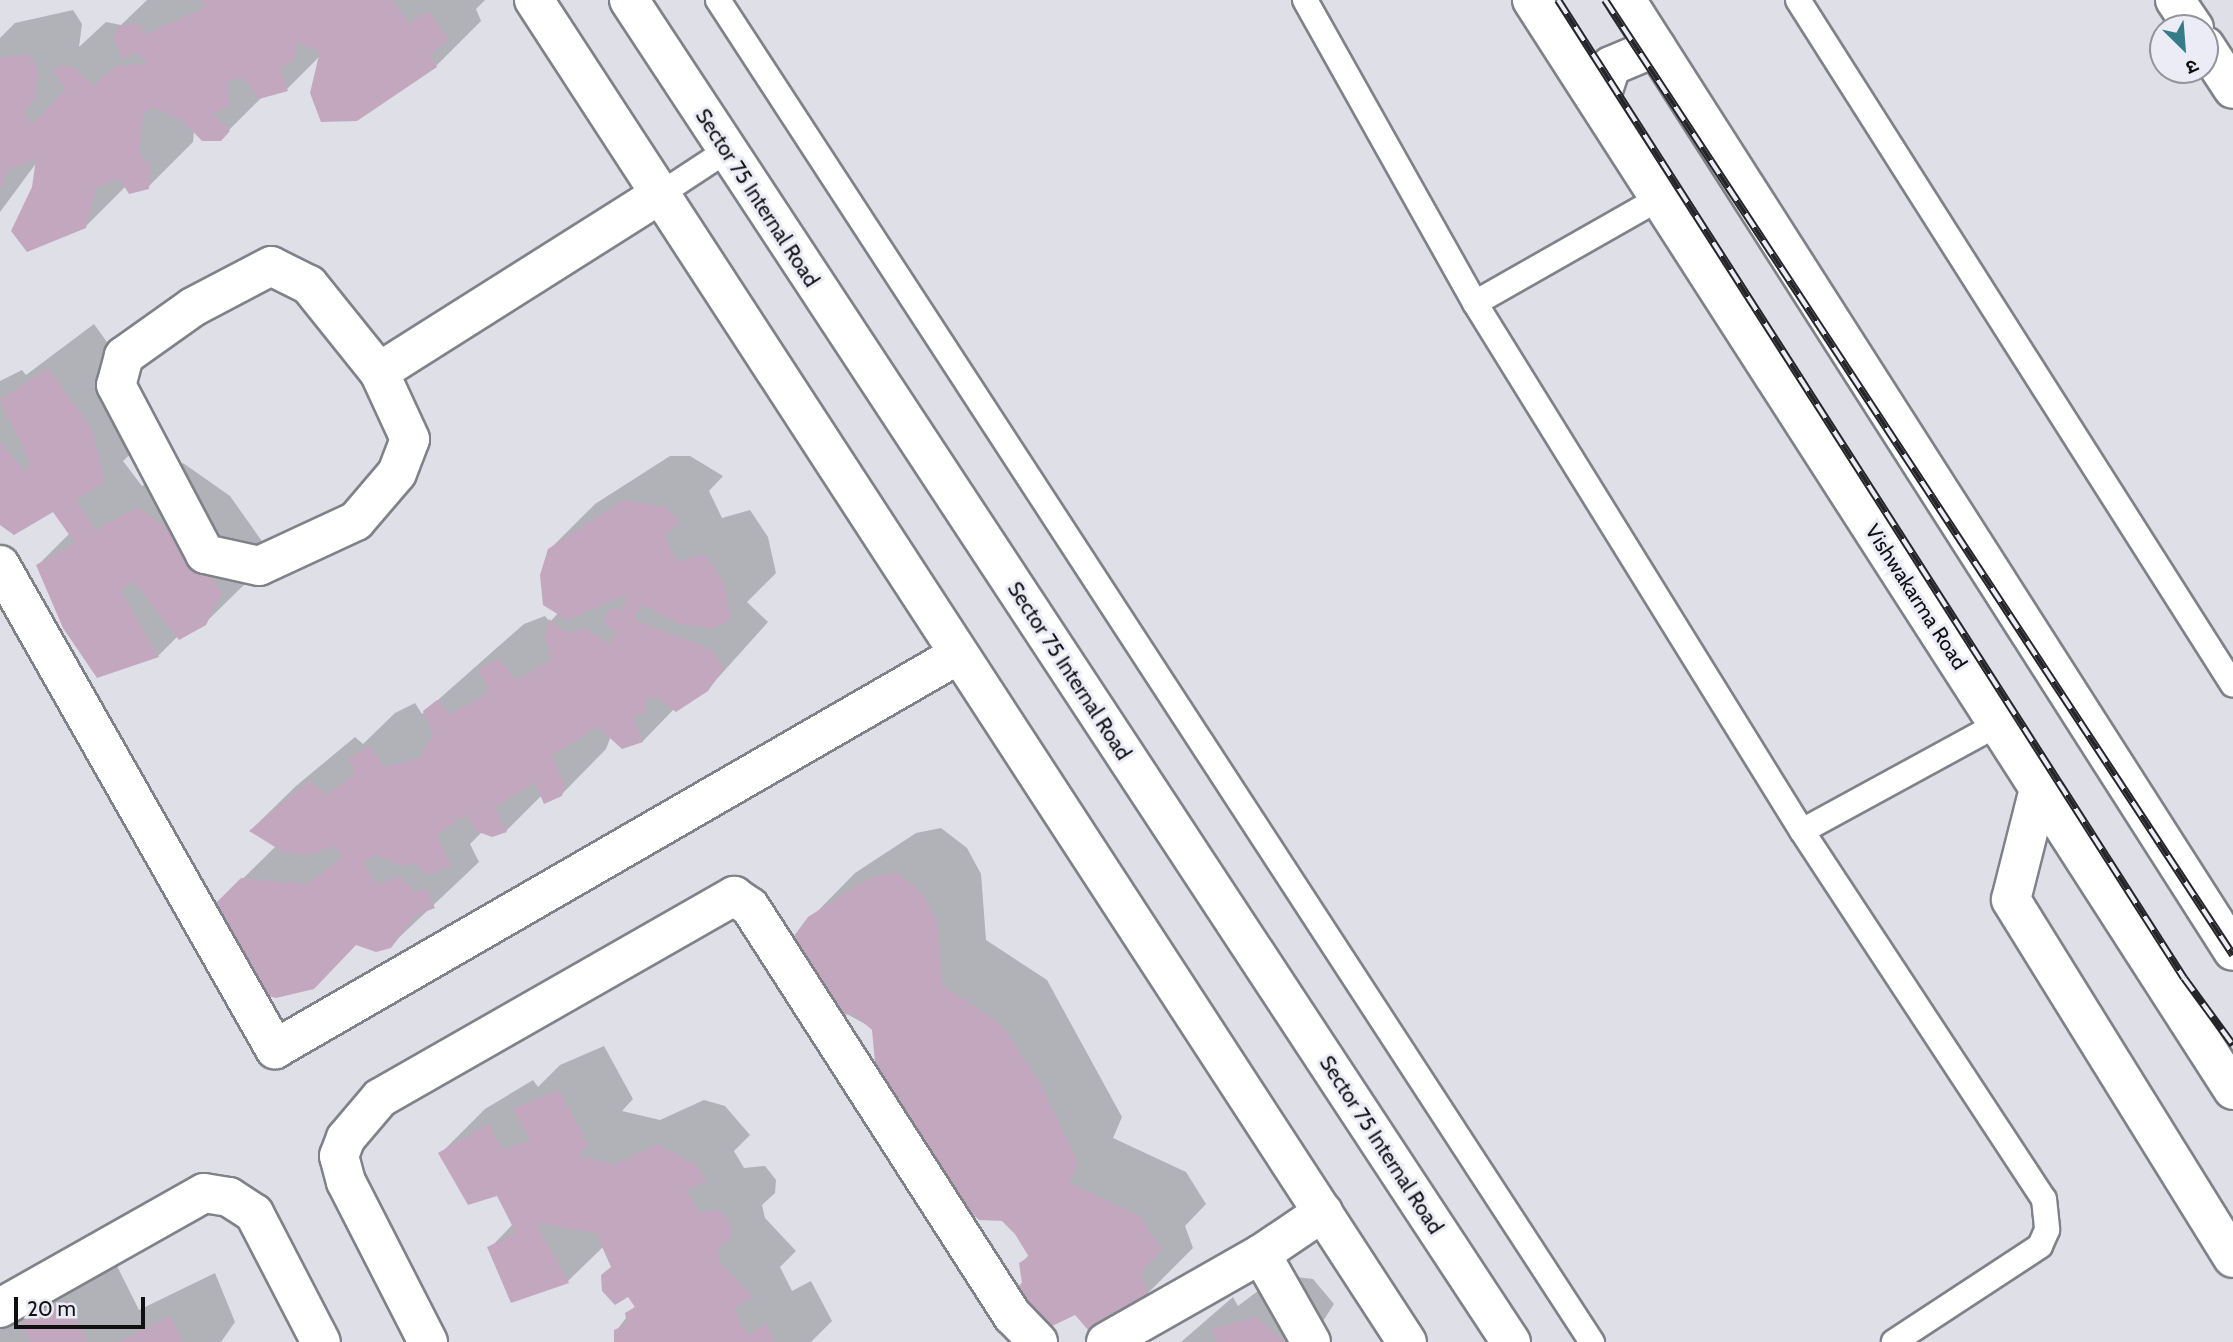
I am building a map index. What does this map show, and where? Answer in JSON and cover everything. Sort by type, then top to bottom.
[{"type":"street","points":[[534,0],[956,656],[1407,1342]]},
{"type":"street","name":"Sector 75 Internal Road","points":[[629,0],[1511,1342]]},
{"type":"street","name":"Vishwakarma Road","points":[[1532,0],[2233,1090]]},
{"type":"street","points":[[1626,0],[2233,951]]},
{"type":"street","points":[[1599,103],[1611,66],[1656,47]]},
{"type":"street","points":[[2219,68],[2233,89]]},
{"type":"street","points":[[379,372],[659,195]]},
{"type":"street","points":[[271,266],[309,285],[379,372],[410,439],[397,473],[356,521],[259,566],[205,554],[116,385],[124,356],[192,307],[271,266]]},
{"type":"street","points":[[0,565],[275,1049],[956,656]]},
{"type":"street","points":[[2039,789],[2011,900],[2233,1258]]},
{"type":"street","points":[[428,1342],[346,1182],[339,1156],[346,1138],[380,1098],[734,895],[750,907],[1013,1316],[1038,1342]]},
{"type":"street","points":[[0,1308],[204,1193],[229,1197],[254,1213],[321,1342]]},
{"type":"street","points":[[1107,1342],[1261,1254],[1322,1212]]},
{"type":"street","points":[[1261,1254],[1311,1342]]},
{"type":"lane","points":[[718,0],[1592,1342]]},
{"type":"lane","points":[[1305,0],[1475,303],[1802,831],[2044,1199],[2047,1213],[2040,1246],[1894,1342]]},
{"type":"lane","points":[[1798,0],[2233,684]]},
{"type":"lane","points":[[659,195],[726,151]]},
{"type":"lane","points":[[1475,303],[1660,198]]},
{"type":"lane","points":[[1802,831],[1998,724]]},
{"type":"building","points":[[201,0],[392,0],[409,23],[429,11],[448,40],[431,54],[437,67],[357,121],[321,122],[310,93],[320,51],[296,43],[295,58],[280,69],[288,91],[259,99],[244,78],[228,80],[229,106],[213,114],[230,131],[221,141],[202,141],[184,122],[152,107],[143,114],[139,153],[151,166],[149,189],[129,194],[119,178],[96,188],[86,228],[27,252],[11,231],[32,187],[36,159],[8,170],[0,191],[0,58],[28,54],[38,69],[35,98],[24,113],[32,124],[65,90],[53,71],[59,66],[73,67],[93,85],[117,66],[147,64],[137,53],[123,58],[113,38],[118,26],[137,23],[145,34],[205,8]]},
{"type":"building","points":[[48,368],[92,429],[105,482],[75,500],[96,530],[137,507],[185,541],[222,593],[206,625],[179,640],[134,581],[120,590],[159,657],[97,678],[63,628],[36,565],[75,543],[53,512],[14,535],[0,525],[0,442],[23,470],[31,465],[0,400]]},
{"type":"building","points":[[624,500],[667,508],[680,522],[664,536],[677,562],[704,554],[724,582],[731,620],[713,628],[680,624],[641,604],[634,620],[710,649],[724,668],[708,691],[676,712],[657,697],[644,701],[648,709],[633,719],[643,742],[622,749],[598,727],[552,755],[565,785],[562,796],[544,804],[535,783],[495,807],[507,832],[492,837],[476,831],[466,815],[437,834],[451,866],[427,875],[415,863],[402,866],[375,854],[364,864],[378,885],[399,876],[415,892],[426,888],[435,908],[416,915],[391,948],[376,952],[356,945],[314,989],[276,998],[251,991],[203,916],[241,878],[308,884],[342,857],[335,846],[311,854],[283,852],[249,831],[309,781],[326,795],[355,774],[348,757],[370,747],[384,767],[420,758],[433,734],[423,711],[437,700],[451,714],[489,692],[478,669],[499,659],[516,680],[552,660],[545,638],[549,619],[566,633],[585,628],[610,644],[616,631],[603,623],[610,608],[622,610],[627,594],[567,620],[543,605],[540,575],[548,549]]},
{"type":"building","points":[[896,872],[922,893],[937,920],[942,985],[1002,1025],[1041,1085],[1078,1163],[1070,1183],[1141,1217],[1162,1250],[1141,1272],[1149,1295],[1121,1317],[1089,1331],[1075,1315],[1050,1327],[1010,1293],[1022,1283],[1019,1263],[1029,1257],[1015,1234],[1002,1221],[979,1220],[943,1185],[877,1083],[872,1030],[855,1015],[839,1014],[797,961],[794,936],[808,917],[869,878]]},
{"type":"building","points":[[559,1090],[589,1146],[577,1155],[614,1165],[658,1144],[696,1165],[706,1181],[687,1190],[699,1212],[719,1210],[731,1225],[731,1239],[718,1247],[720,1263],[753,1297],[734,1308],[747,1335],[766,1324],[775,1342],[614,1342],[614,1330],[627,1324],[625,1313],[635,1307],[628,1297],[615,1305],[602,1291],[601,1275],[611,1267],[596,1233],[536,1223],[569,1283],[511,1303],[487,1247],[516,1233],[497,1196],[468,1205],[438,1153],[488,1124],[504,1150],[530,1140],[513,1109]]},
{"type":"building","points":[[67,1301],[88,1342],[31,1342],[21,1323]]},
{"type":"building","points":[[170,1316],[183,1342],[118,1342]]},
{"type":"building","points":[[1255,1317],[1286,1342],[1217,1342],[1211,1330]]},
{"type":"railway","points":[[1558,0],[2184,978],[2233,1045]]},
{"type":"railway","points":[[1605,0],[2233,955]]}]
